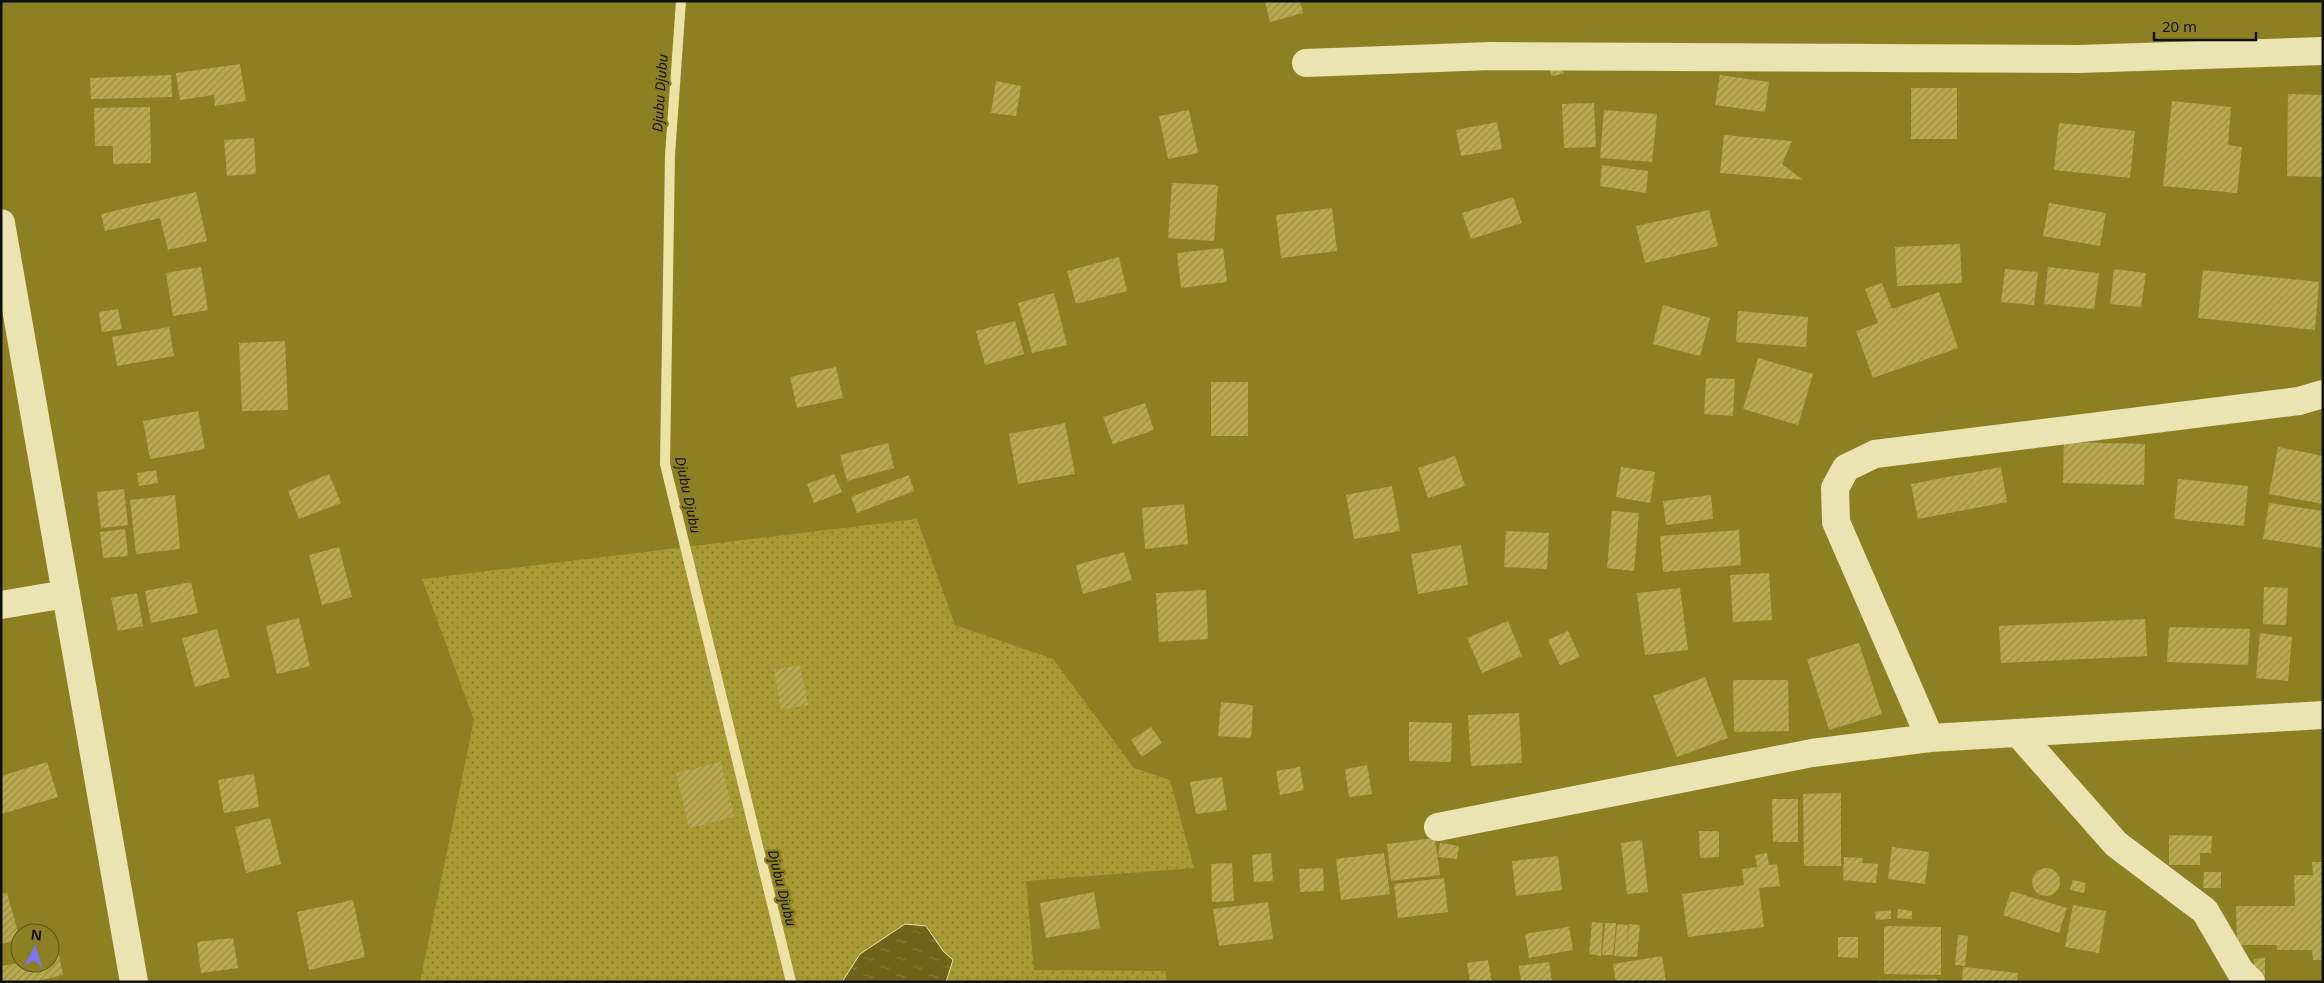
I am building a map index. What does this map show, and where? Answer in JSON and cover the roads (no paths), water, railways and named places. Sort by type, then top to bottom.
[{"type":"street","points":[[1306,63],[1491,56],[2078,59],[2323,51]]},
{"type":"street","points":[[1,223],[134,982]]},
{"type":"street","points":[[1930,738],[1836,522],[1835,488],[1846,468],[1875,454],[2299,401],[2323,394]]},
{"type":"street","points":[[1,605],[66,594]]},
{"type":"street","points":[[1438,827],[1812,753],[1930,738],[2323,714]]},
{"type":"street","points":[[2019,734],[2116,844],[2205,911],[2240,971],[2251,982]]},
{"type":"water","points":[[905,924],[926,926],[943,951],[953,960],[946,982],[842,982],[860,954]]},
{"type":"waterway","name":"Djubu Djubu","points":[[681,1],[670,155],[665,464],[791,982]]}]
